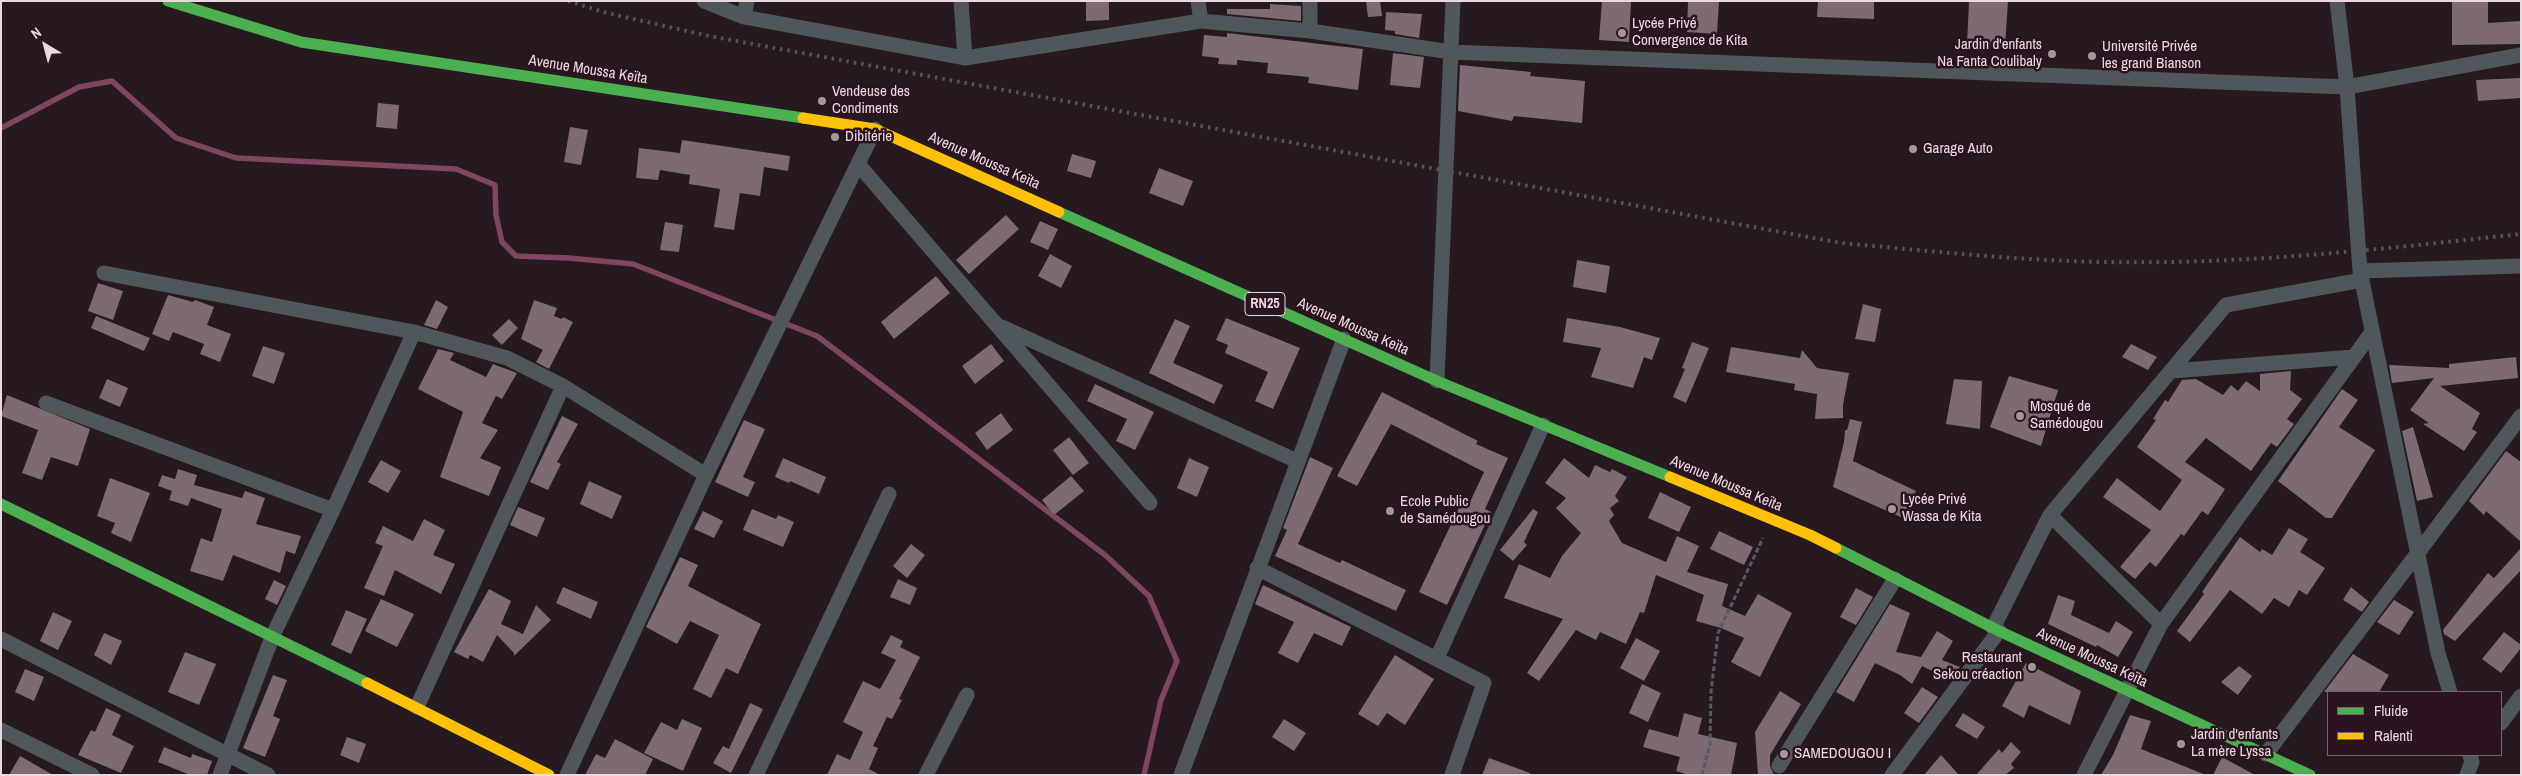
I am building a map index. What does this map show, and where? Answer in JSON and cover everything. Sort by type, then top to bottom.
[{"type":"main road","name":"Avenue Moussa Keïta","points":[[168,1],[301,42],[875,129],[1437,381],[1810,535],[1996,630],[2310,775]]},
{"type":"main road","points":[[1,504],[273,635],[549,775]]},
{"type":"street","points":[[704,1],[744,17],[965,58],[1201,21],[1310,31],[1451,52],[2347,87],[2521,55]]},
{"type":"street","points":[[744,17],[747,1]]},
{"type":"street","points":[[961,1],[965,58]]},
{"type":"street","points":[[1198,1],[1201,21]]},
{"type":"street","points":[[1310,1],[1310,31]]},
{"type":"street","points":[[1437,381],[1453,1]]},
{"type":"street","points":[[2337,1],[2347,87],[2361,276],[2438,653],[2450,691]]},
{"type":"street","points":[[567,775],[706,475],[875,129]]},
{"type":"street","points":[[858,164],[1150,503]]},
{"type":"street","points":[[1892,775],[1996,630],[2050,515],[2226,305],[2361,276],[2521,266]]},
{"type":"street","points":[[104,273],[414,332],[507,358],[563,386],[706,475]]},
{"type":"street","points":[[997,325],[1297,461]]},
{"type":"street","points":[[220,775],[273,635],[333,510],[414,332]]},
{"type":"street","points":[[2084,775],[2161,624],[2372,332]]},
{"type":"street","points":[[1181,775],[1344,339]]},
{"type":"street","points":[[2171,371],[2354,357]]},
{"type":"street","points":[[416,707],[563,386]]},
{"type":"street","points":[[46,402],[333,510]]},
{"type":"street","points":[[2266,754],[2521,416]]},
{"type":"street","points":[[1437,658],[1543,425]]},
{"type":"street","points":[[756,775],[889,494]]},
{"type":"street","points":[[2050,515],[2161,624]]},
{"type":"street","points":[[1257,568],[1484,683],[1452,775]]},
{"type":"street","points":[[1780,766],[1896,579]]},
{"type":"street","points":[[1,639],[268,775]]},
{"type":"street","points":[[926,775],[967,695]]},
{"type":"street","points":[[2502,722],[2521,696]]},
{"type":"street","points":[[1,730],[92,775]]},
{"type":"path","points":[[1702,775],[1710,744],[1711,692],[1718,633],[1772,519]]},
{"type":"building","points":[[1109,1],[1109,20],[1086,21],[1086,2]]},
{"type":"building","points":[[1366,1],[1380,1],[1382,16],[1368,17]]},
{"type":"building","points":[[1602,1],[1631,1],[1629,42],[1599,40]]},
{"type":"building","points":[[1688,1],[1719,1],[1717,34],[1687,32]]},
{"type":"building","points":[[1818,1],[1874,1],[1874,19],[1817,17]]},
{"type":"building","points":[[1969,1],[2008,1],[2005,46],[1967,45]]},
{"type":"building","points":[[2452,2],[2488,2],[2488,23],[2521,21],[2521,44],[2452,45]]},
{"type":"building","points":[[1270,4],[1301,6],[1301,21],[1227,14],[1227,9],[1270,9]]},
{"type":"building","points":[[1386,12],[1422,14],[1419,38],[1395,34],[1395,31],[1385,30]]},
{"type":"building","points":[[1227,33],[1363,49],[1358,90],[1308,83],[1309,77],[1267,73],[1268,63],[1237,60],[1237,65],[1218,64],[1219,58],[1202,56],[1204,35],[1227,37]]},
{"type":"building","points":[[1393,53],[1424,57],[1420,88],[1390,85]]},
{"type":"building","points":[[1460,65],[1531,72],[1530,76],[1585,81],[1582,123],[1514,116],[1512,121],[1458,111]]},
{"type":"building","points":[[2521,78],[2521,98],[2478,101],[2476,80]]},
{"type":"building","points":[[378,103],[399,105],[397,129],[376,127]]},
{"type":"building","points":[[570,127],[588,130],[581,165],[564,162]]},
{"type":"building","points":[[682,140],[790,156],[788,171],[764,167],[760,196],[740,193],[734,230],[714,227],[720,189],[689,184],[690,175],[660,170],[658,180],[636,178],[639,148],[680,153]]},
{"type":"building","points":[[1072,154],[1096,161],[1091,178],[1067,171]]},
{"type":"building","points":[[1159,168],[1193,181],[1183,206],[1149,193]]},
{"type":"building","points":[[1006,215],[1019,229],[969,274],[956,260]]},
{"type":"building","points":[[1040,221],[1058,229],[1048,250],[1030,242]]},
{"type":"building","points":[[665,222],[683,225],[679,252],[660,250]]},
{"type":"building","points":[[1050,254],[1072,266],[1061,288],[1038,276]]},
{"type":"building","points":[[1577,260],[1610,266],[1606,293],[1573,287]]},
{"type":"building","points":[[936,276],[950,293],[894,339],[881,322]]},
{"type":"building","points":[[98,283],[123,291],[113,320],[88,311]]},
{"type":"building","points":[[168,295],[193,302],[195,300],[214,307],[207,325],[231,334],[220,362],[200,354],[204,344],[173,332],[169,341],[152,334]]},
{"type":"building","points":[[436,300],[448,307],[437,329],[424,325]]},
{"type":"building","points":[[534,300],[557,308],[554,316],[562,319],[563,317],[573,322],[549,369],[536,362],[543,350],[521,339]]},
{"type":"building","points":[[1863,304],[1881,309],[1875,342],[1855,339]]},
{"type":"building","points":[[96,316],[150,338],[144,351],[91,328]]},
{"type":"building","points":[[1226,318],[1300,348],[1273,409],[1255,401],[1268,372],[1225,353],[1228,345],[1216,340]]},
{"type":"building","points":[[1567,318],[1620,327],[1660,338],[1652,360],[1644,357],[1633,388],[1591,377],[1601,348],[1563,342]]},
{"type":"building","points":[[509,319],[518,328],[502,345],[492,335]]},
{"type":"building","points":[[1175,319],[1190,326],[1173,363],[1223,385],[1214,404],[1149,373]]},
{"type":"building","points":[[1692,342],[1709,348],[1686,403],[1673,397],[1685,369],[1682,368]]},
{"type":"building","points":[[991,344],[1004,361],[975,384],[962,366]]},
{"type":"building","points":[[2131,344],[2157,357],[2148,370],[2122,357]]},
{"type":"building","points":[[263,346],[285,353],[274,384],[252,376]]},
{"type":"building","points":[[1731,347],[1800,358],[1802,350],[1817,368],[1849,373],[1843,405],[1843,418],[1815,419],[1817,394],[1794,390],[1795,384],[1726,372]]},
{"type":"building","points":[[438,349],[454,353],[450,360],[486,377],[493,364],[517,373],[502,399],[496,396],[482,423],[498,430],[480,458],[501,467],[489,496],[440,477],[463,412],[418,389]]},
{"type":"building","points":[[2516,357],[2518,378],[2440,386],[2480,413],[2472,429],[2477,432],[2464,451],[2423,424],[2429,423],[2410,410],[2434,378],[2392,383],[2389,365],[2449,368],[2449,364]]},
{"type":"building","points":[[2291,371],[2290,390],[2302,399],[2287,419],[2294,424],[2277,447],[2271,443],[2251,471],[2206,438],[2185,462],[2225,489],[2208,515],[2202,511],[2184,536],[2181,534],[2156,567],[2150,562],[2135,579],[2120,567],[2151,530],[2103,497],[2117,478],[2160,511],[2182,480],[2137,447],[2156,420],[2153,419],[2165,400],[2168,402],[2182,380],[2196,379],[2223,395],[2231,385],[2238,391],[2246,381],[2260,391],[2260,374]]},
{"type":"building","points":[[2009,376],[2058,390],[2041,446],[1990,427]]},
{"type":"building","points":[[107,379],[128,388],[120,407],[99,398]]},
{"type":"building","points":[[1954,379],[1982,381],[1980,429],[1946,424]]},
{"type":"building","points":[[1095,384],[1154,412],[1135,450],[1116,441],[1127,419],[1087,401]]},
{"type":"building","points":[[2342,389],[2358,400],[2339,427],[2375,450],[2332,518],[2326,518],[2278,481]]},
{"type":"building","points":[[1382,392],[1478,441],[1476,444],[1508,458],[1485,509],[1491,512],[1447,605],[1419,592],[1463,499],[1470,502],[1484,472],[1391,424],[1357,486],[1337,476]]},
{"type":"building","points":[[7,395],[90,429],[78,466],[51,457],[42,480],[22,473],[38,430],[1,416]]},
{"type":"building","points":[[1001,413],[1013,430],[987,450],[975,433]]},
{"type":"building","points":[[562,416],[578,424],[557,462],[561,464],[548,490],[530,482]]},
{"type":"building","points":[[1850,419],[1862,422],[1853,461],[1916,491],[1903,518],[1833,487],[1845,430],[1847,430]]},
{"type":"building","points":[[744,420],[765,429],[743,477],[755,482],[748,497],[715,482]]},
{"type":"building","points":[[2413,427],[2433,497],[2417,501],[2402,431]]},
{"type":"building","points":[[1069,437],[1089,463],[1073,475],[1053,450]]},
{"type":"building","points":[[2506,451],[2521,462],[2521,542],[2486,511],[2484,515],[2469,501]]},
{"type":"building","points":[[1310,457],[1333,468],[1298,544],[1340,563],[1342,560],[1406,590],[1396,611],[1275,556],[1287,530],[1283,528]]},
{"type":"building","points":[[783,458],[826,477],[819,494],[790,481],[789,483],[775,477]]},
{"type":"building","points":[[1189,458],[1209,467],[1197,497],[1177,488]]},
{"type":"building","points":[[1564,458],[1589,478],[1595,465],[1610,472],[1612,469],[1627,477],[1615,496],[1619,501],[1610,508],[1614,515],[1609,521],[1622,543],[1666,562],[1677,536],[1699,546],[1687,572],[1728,584],[1722,606],[1745,616],[1758,594],[1792,613],[1760,677],[1731,662],[1744,638],[1721,628],[1696,621],[1704,595],[1656,575],[1644,613],[1640,612],[1626,644],[1600,632],[1596,640],[1576,630],[1539,681],[1527,673],[1563,619],[1504,598],[1519,564],[1550,578],[1562,556],[1581,533],[1556,508],[1566,498],[1545,483]]},
{"type":"building","points":[[381,460],[401,471],[388,493],[368,482]]},
{"type":"building","points":[[178,469],[197,475],[194,485],[242,498],[245,491],[265,498],[256,524],[301,536],[295,554],[286,551],[280,573],[233,555],[223,581],[190,571],[201,538],[212,542],[222,509],[191,498],[188,506],[169,500],[172,491],[158,486],[162,475],[175,479]]},
{"type":"building","points":[[1071,476],[1084,491],[1054,515],[1042,500]]},
{"type":"building","points":[[110,478],[150,493],[131,542],[111,533],[115,523],[97,516]]},
{"type":"building","points":[[589,481],[622,496],[612,519],[580,504]]},
{"type":"building","points":[[1660,492],[1691,507],[1679,532],[1648,518]]},
{"type":"building","points":[[518,507],[545,518],[537,537],[510,525]]},
{"type":"building","points":[[752,509],[776,519],[778,515],[794,522],[783,547],[743,530]]},
{"type":"building","points":[[1533,509],[1538,512],[1524,542],[1527,545],[1513,561],[1500,550]]},
{"type":"building","points":[[703,511],[723,521],[714,538],[694,529]]},
{"type":"building","points":[[424,519],[445,530],[433,555],[455,564],[441,594],[395,570],[384,596],[364,588],[383,546],[375,543],[383,526],[413,541]]},
{"type":"building","points":[[2289,528],[2308,539],[2300,552],[2325,568],[2307,595],[2299,590],[2289,607],[2274,598],[2262,614],[2230,590],[2190,642],[2177,631],[2204,594],[2202,592],[2240,537],[2260,552],[2262,549],[2272,555]]},
{"type":"building","points":[[1719,531],[1753,547],[1744,565],[1710,549]]},
{"type":"building","points":[[911,544],[925,555],[907,578],[893,566]]},
{"type":"building","points":[[2521,548],[2521,570],[2455,641],[2444,634],[2443,630],[2488,573],[2494,578]]},
{"type":"building","points":[[680,557],[698,565],[688,586],[761,624],[738,674],[726,668],[711,698],[693,689],[719,635],[690,621],[677,644],[646,627]]},
{"type":"building","points":[[898,579],[917,588],[910,605],[890,597]]},
{"type":"building","points":[[274,580],[286,586],[277,605],[265,599]]},
{"type":"building","points":[[1263,585],[1351,627],[1342,646],[1314,633],[1298,663],[1278,653],[1294,622],[1255,604]]},
{"type":"building","points":[[563,587],[598,602],[591,619],[556,603]]},
{"type":"building","points":[[2351,587],[2369,602],[2362,612],[2343,600]]},
{"type":"building","points":[[1856,588],[1873,597],[1856,625],[1840,617]]},
{"type":"building","points":[[489,589],[511,601],[501,624],[523,634],[536,605],[551,620],[514,656],[514,653],[497,635],[483,662],[470,655],[468,659],[454,652]]},
{"type":"building","points":[[2058,595],[2075,601],[2071,615],[2109,633],[2116,621],[2133,632],[2118,657],[2097,645],[2096,647],[2048,624]]},
{"type":"building","points":[[381,599],[414,614],[397,647],[365,631]]},
{"type":"building","points":[[2394,600],[2414,612],[2399,635],[2377,622]]},
{"type":"building","points":[[1890,604],[1910,613],[1896,652],[1921,657],[1937,631],[1953,641],[1942,660],[1960,667],[1950,680],[1922,666],[1912,684],[1900,675],[1875,663],[1854,702],[1836,692]]},
{"type":"building","points":[[346,610],[367,619],[351,654],[331,645]]},
{"type":"building","points":[[53,612],[72,621],[58,650],[40,641]]},
{"type":"building","points":[[2504,632],[2521,645],[2521,648],[2501,673],[2482,659]]},
{"type":"building","points":[[104,633],[122,641],[111,665],[94,655]]},
{"type":"building","points":[[891,635],[903,641],[900,647],[920,657],[899,699],[902,700],[892,719],[887,717],[873,746],[878,748],[869,769],[880,775],[827,775],[837,754],[850,760],[863,732],[843,722],[863,681],[880,689],[896,660],[881,653]]},
{"type":"building","points":[[1636,638],[1660,651],[1644,681],[1620,668]]},
{"type":"building","points":[[185,652],[216,664],[199,705],[168,692]]},
{"type":"building","points":[[2353,654],[2389,675],[2380,691],[2324,692]]},
{"type":"building","points":[[1395,655],[1434,679],[1405,725],[1387,713],[1378,726],[1358,714]]},
{"type":"building","points":[[2026,663],[2081,691],[2070,725],[2029,705],[2024,718],[2002,706]]},
{"type":"building","points":[[2239,666],[2252,676],[2238,695],[2221,682]]},
{"type":"building","points":[[25,669],[44,677],[34,701],[15,692]]},
{"type":"building","points":[[273,675],[287,680],[273,716],[280,719],[265,757],[243,748]]},
{"type":"building","points":[[1642,684],[1661,693],[1648,722],[1629,713]]},
{"type":"building","points":[[1922,687],[1938,697],[1919,723],[1904,713]]},
{"type":"building","points":[[1780,691],[1801,704],[1770,755],[1770,766],[1774,775],[1758,775],[1755,732]]},
{"type":"building","points":[[750,703],[763,709],[731,773],[713,763],[723,746],[729,749]]},
{"type":"building","points":[[106,708],[121,715],[112,735],[134,746],[121,773],[78,755],[91,730],[95,732]]},
{"type":"building","points":[[1684,713],[1702,718],[1698,734],[1737,743],[1731,775],[1689,775],[1676,771],[1680,757],[1643,747],[1649,729],[1678,737]]},
{"type":"building","points":[[1963,713],[1985,727],[1977,739],[1955,726]]},
{"type":"building","points":[[2130,715],[2151,721],[2141,749],[2206,775],[2101,775],[2113,755]]},
{"type":"building","points":[[682,719],[702,728],[683,771],[644,753],[661,722],[677,730]]},
{"type":"building","points":[[1284,719],[1306,733],[1294,751],[1272,737]]},
{"type":"building","points":[[347,737],[366,744],[359,763],[340,755]]},
{"type":"building","points":[[615,739],[653,759],[645,775],[585,775],[596,754],[605,758]]},
{"type":"building","points":[[2011,742],[2021,752],[2011,764],[2014,768],[2005,775],[1976,775],[1999,749],[2002,753]]},
{"type":"building","points":[[164,747],[191,758],[192,754],[212,761],[207,775],[190,775],[158,762]]},
{"type":"building","points":[[1941,755],[1959,775],[1924,775]]},
{"type":"building","points":[[20,756],[53,775],[9,775]]},
{"type":"building","points":[[2222,757],[2255,775],[2213,775]]},
{"type":"building","points":[[1489,758],[1530,773],[1530,775],[1482,775]]},
{"type":"waterway","points":[[1,128],[79,87],[112,81],[176,138],[236,158],[456,169],[495,185],[496,215],[502,242],[516,256],[569,258],[633,264],[817,336],[1105,555],[1149,596],[1177,661],[1161,700],[1144,775]]},
{"type":"railway","points":[[568,1],[607,13],[709,36],[1841,243],[2036,259],[2154,262],[2312,255],[2521,234]]},
{"type":"traffic: fast","points":[[168,1],[301,42],[803,118]]},
{"type":"traffic: fast","points":[[1059,212],[1437,381],[1670,477]]},
{"type":"traffic: fast","points":[[1,504],[367,683]]},
{"type":"traffic: fast","points":[[1836,548],[1999,631],[2310,775]]},
{"type":"traffic: slow","points":[[803,118],[875,129],[1059,212]]},
{"type":"traffic: slow","points":[[1670,477],[1810,535],[1836,548]]},
{"type":"traffic: slow","points":[[367,683],[549,775]]},
{"type":"place","name":"Lycée Privé Convergence de Kita","points":[[1622,33]]},
{"type":"place","name":"Jardin d'enfants Na Fanta Coulibaly","points":[[2052,54]]},
{"type":"place","name":"Université Privée les grand Bianson","points":[[2092,56]]},
{"type":"place","name":"Vendeuse des Condiments","points":[[822,101]]},
{"type":"place","name":"Dibitérie","points":[[835,137]]},
{"type":"place","name":"Garage Auto","points":[[1913,149]]},
{"type":"place","name":"Mosqué de Samédougou","points":[[2020,416]]},
{"type":"place","name":"Lycée Privé Wassa de Kita","points":[[1892,509]]},
{"type":"place","name":"Ecole Public de Samédougou","points":[[1390,511]]},
{"type":"place","name":"Restaurant Sekou créaction","points":[[2032,667]]},
{"type":"place","name":"Jardin d'enfants La mère Lyssa","points":[[2181,744]]},
{"type":"place","name":"SAMEDOUGOU I","points":[[1784,754]]}]
